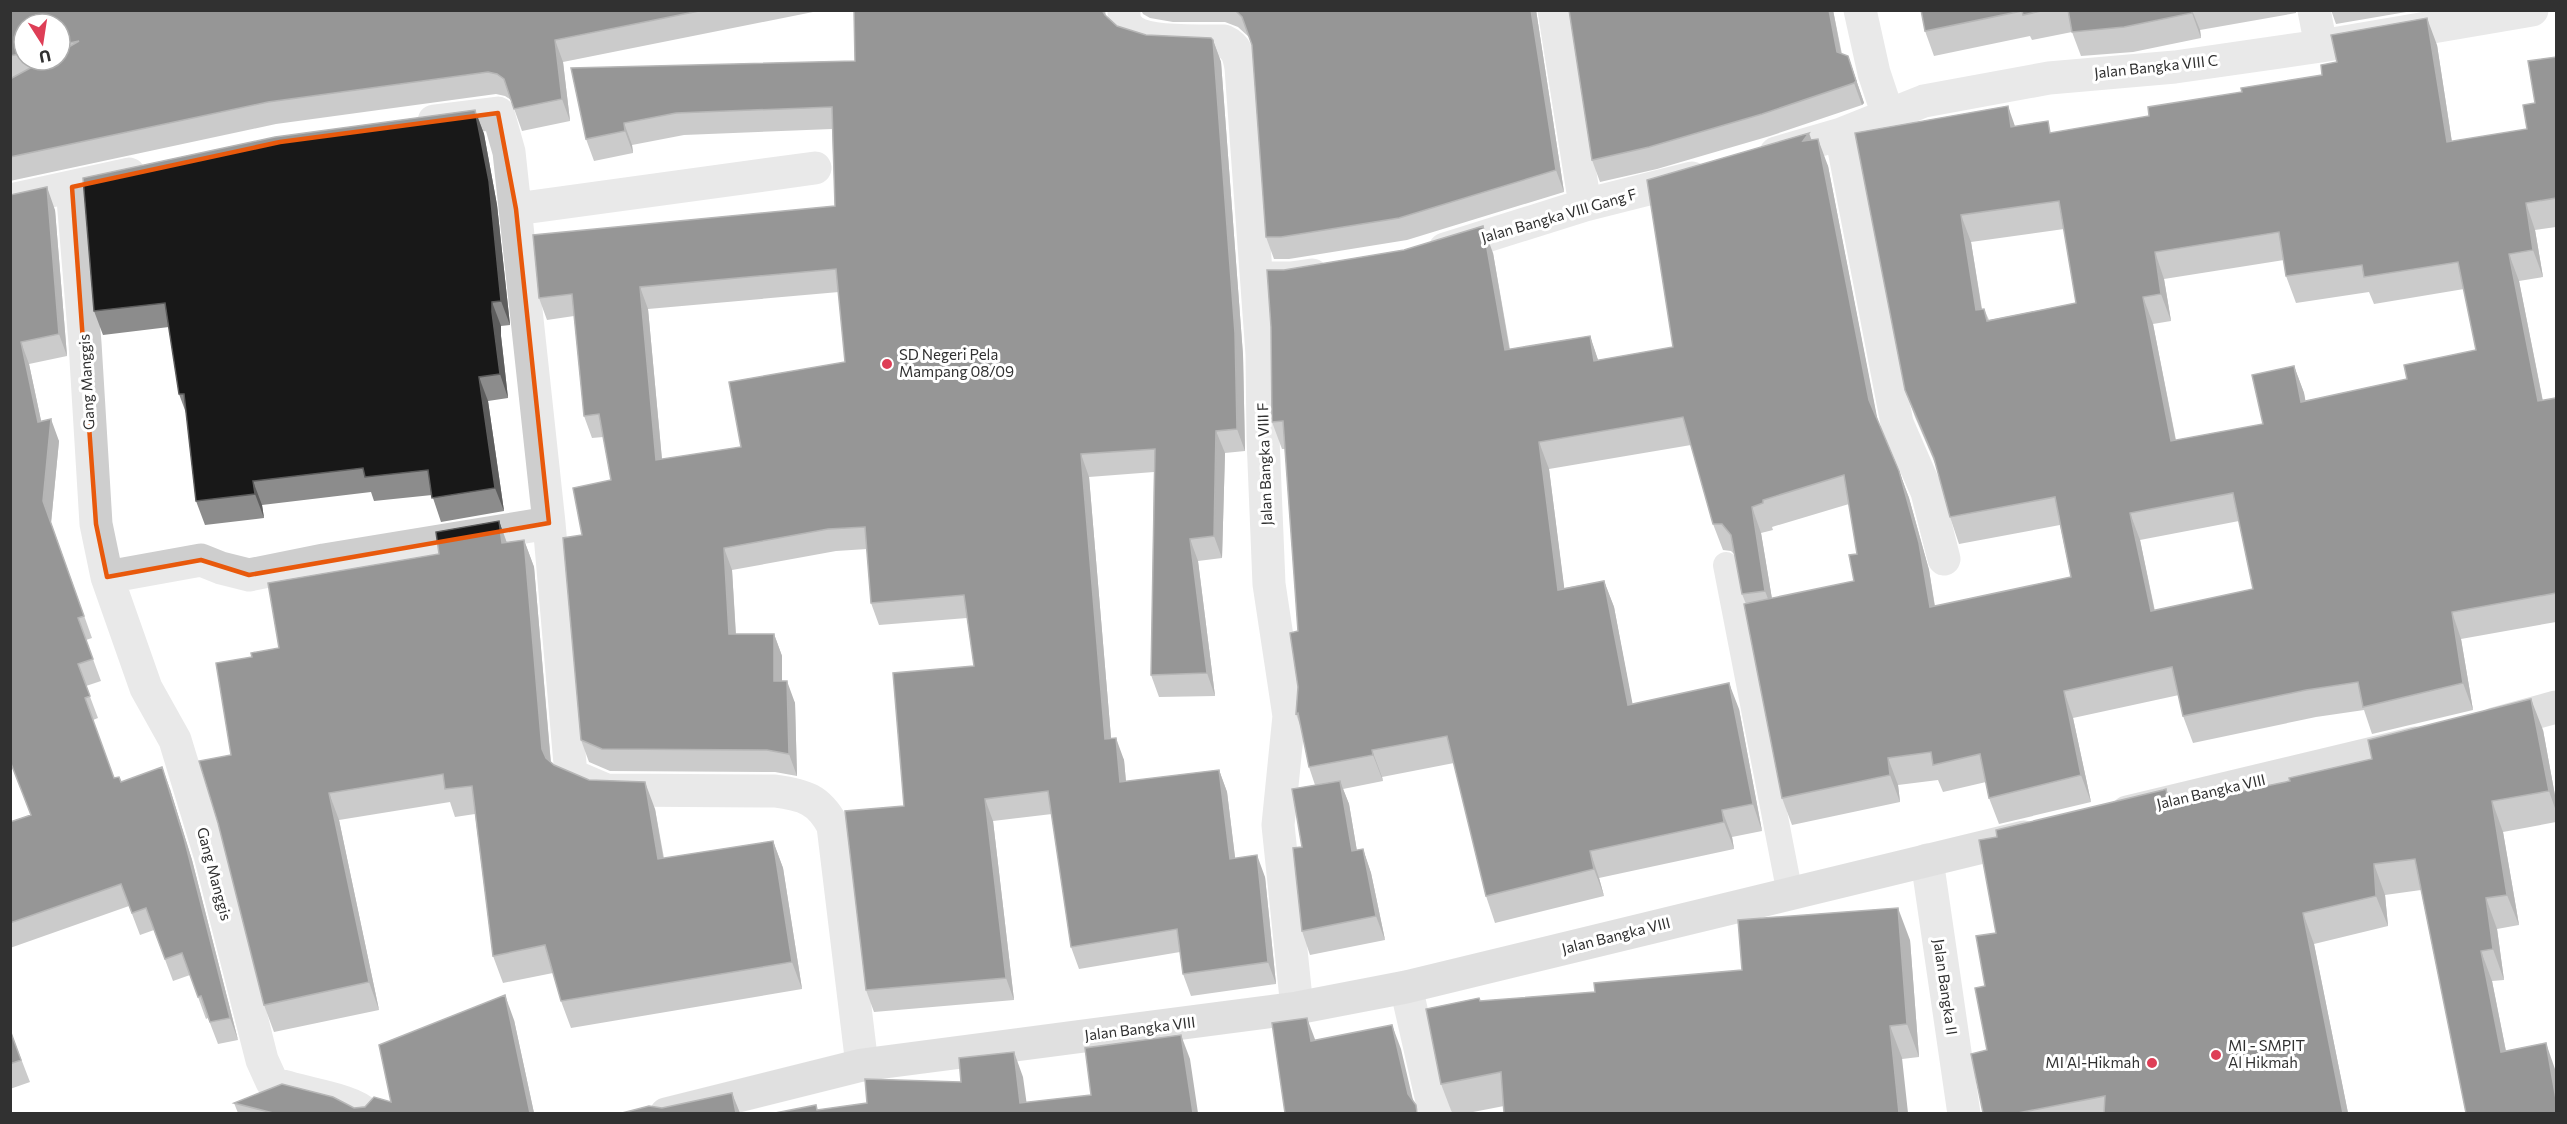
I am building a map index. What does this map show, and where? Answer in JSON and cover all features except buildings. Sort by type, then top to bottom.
[{"type":"street","name":"Jalan Bangka VIII F","points":[[1124,10],[1125,23],[1134,33],[1146,38],[1224,41],[1231,45],[1238,54],[1248,146],[1262,354],[1269,584],[1289,716],[1278,825],[1297,1008]]},
{"type":"street","points":[[1554,10],[1586,205]]},
{"type":"street","points":[[1752,161],[1841,134],[1888,115],[1874,73],[1860,10]]},
{"type":"street","points":[[2314,10],[2321,46]]},
{"type":"street","name":"Jalan Bangka VIII C","points":[[1888,115],[1924,101],[2049,78],[2175,67],[2321,46],[2532,10]]},
{"type":"street","points":[[406,125],[498,113],[509,152],[549,524],[571,776],[606,790],[775,790],[803,795],[827,814],[833,826],[862,1065]]},
{"type":"street","points":[[1841,134],[1898,423],[1927,492],[1944,559]]},
{"type":"street","points":[[516,209],[815,168]]},
{"type":"street","points":[[10,200],[153,169]]},
{"type":"street","name":"Jalan Bangka VIII Gang F","points":[[1411,258],[1586,205],[1718,170]]},
{"type":"street","name":"Gang Manggis","points":[[72,187],[85,343],[96,524],[107,577],[146,688],[175,740],[210,855],[262,1060],[272,1082],[286,1089],[348,1103],[366,1113]]},
{"type":"street","points":[[1257,278],[1291,278],[1344,270]]},
{"type":"street","points":[[107,577],[201,560],[249,575],[324,560],[549,524]]},
{"type":"street","name":"Jalan Bangka VIII","points":[[2098,819],[2556,707]]},
{"type":"street","name":"Jalan Bangka VIII","points":[[666,1113],[862,1065],[1297,1008],[1406,987],[2053,830]]},
{"type":"street","name":"Jalan Bangka II","points":[[1927,860],[1964,1113]]},
{"type":"street","points":[[1406,987],[1435,1113]]},
{"type":"lane","points":[[1726,565],[1790,894]]},
{"type":"highlighted area","points":[[498,113],[516,209],[549,523],[249,575],[201,560],[107,577],[96,524],[72,187],[280,142]]},
{"type":"place","name":"SD Negeri Pela Mampang 08/09","points":[[887,364]]},
{"type":"place","name":"MI - SMPIT Al Hikmah","points":[[2216,1055]]},
{"type":"place","name":"MI Al-Hikmah","points":[[2152,1063]]}]
